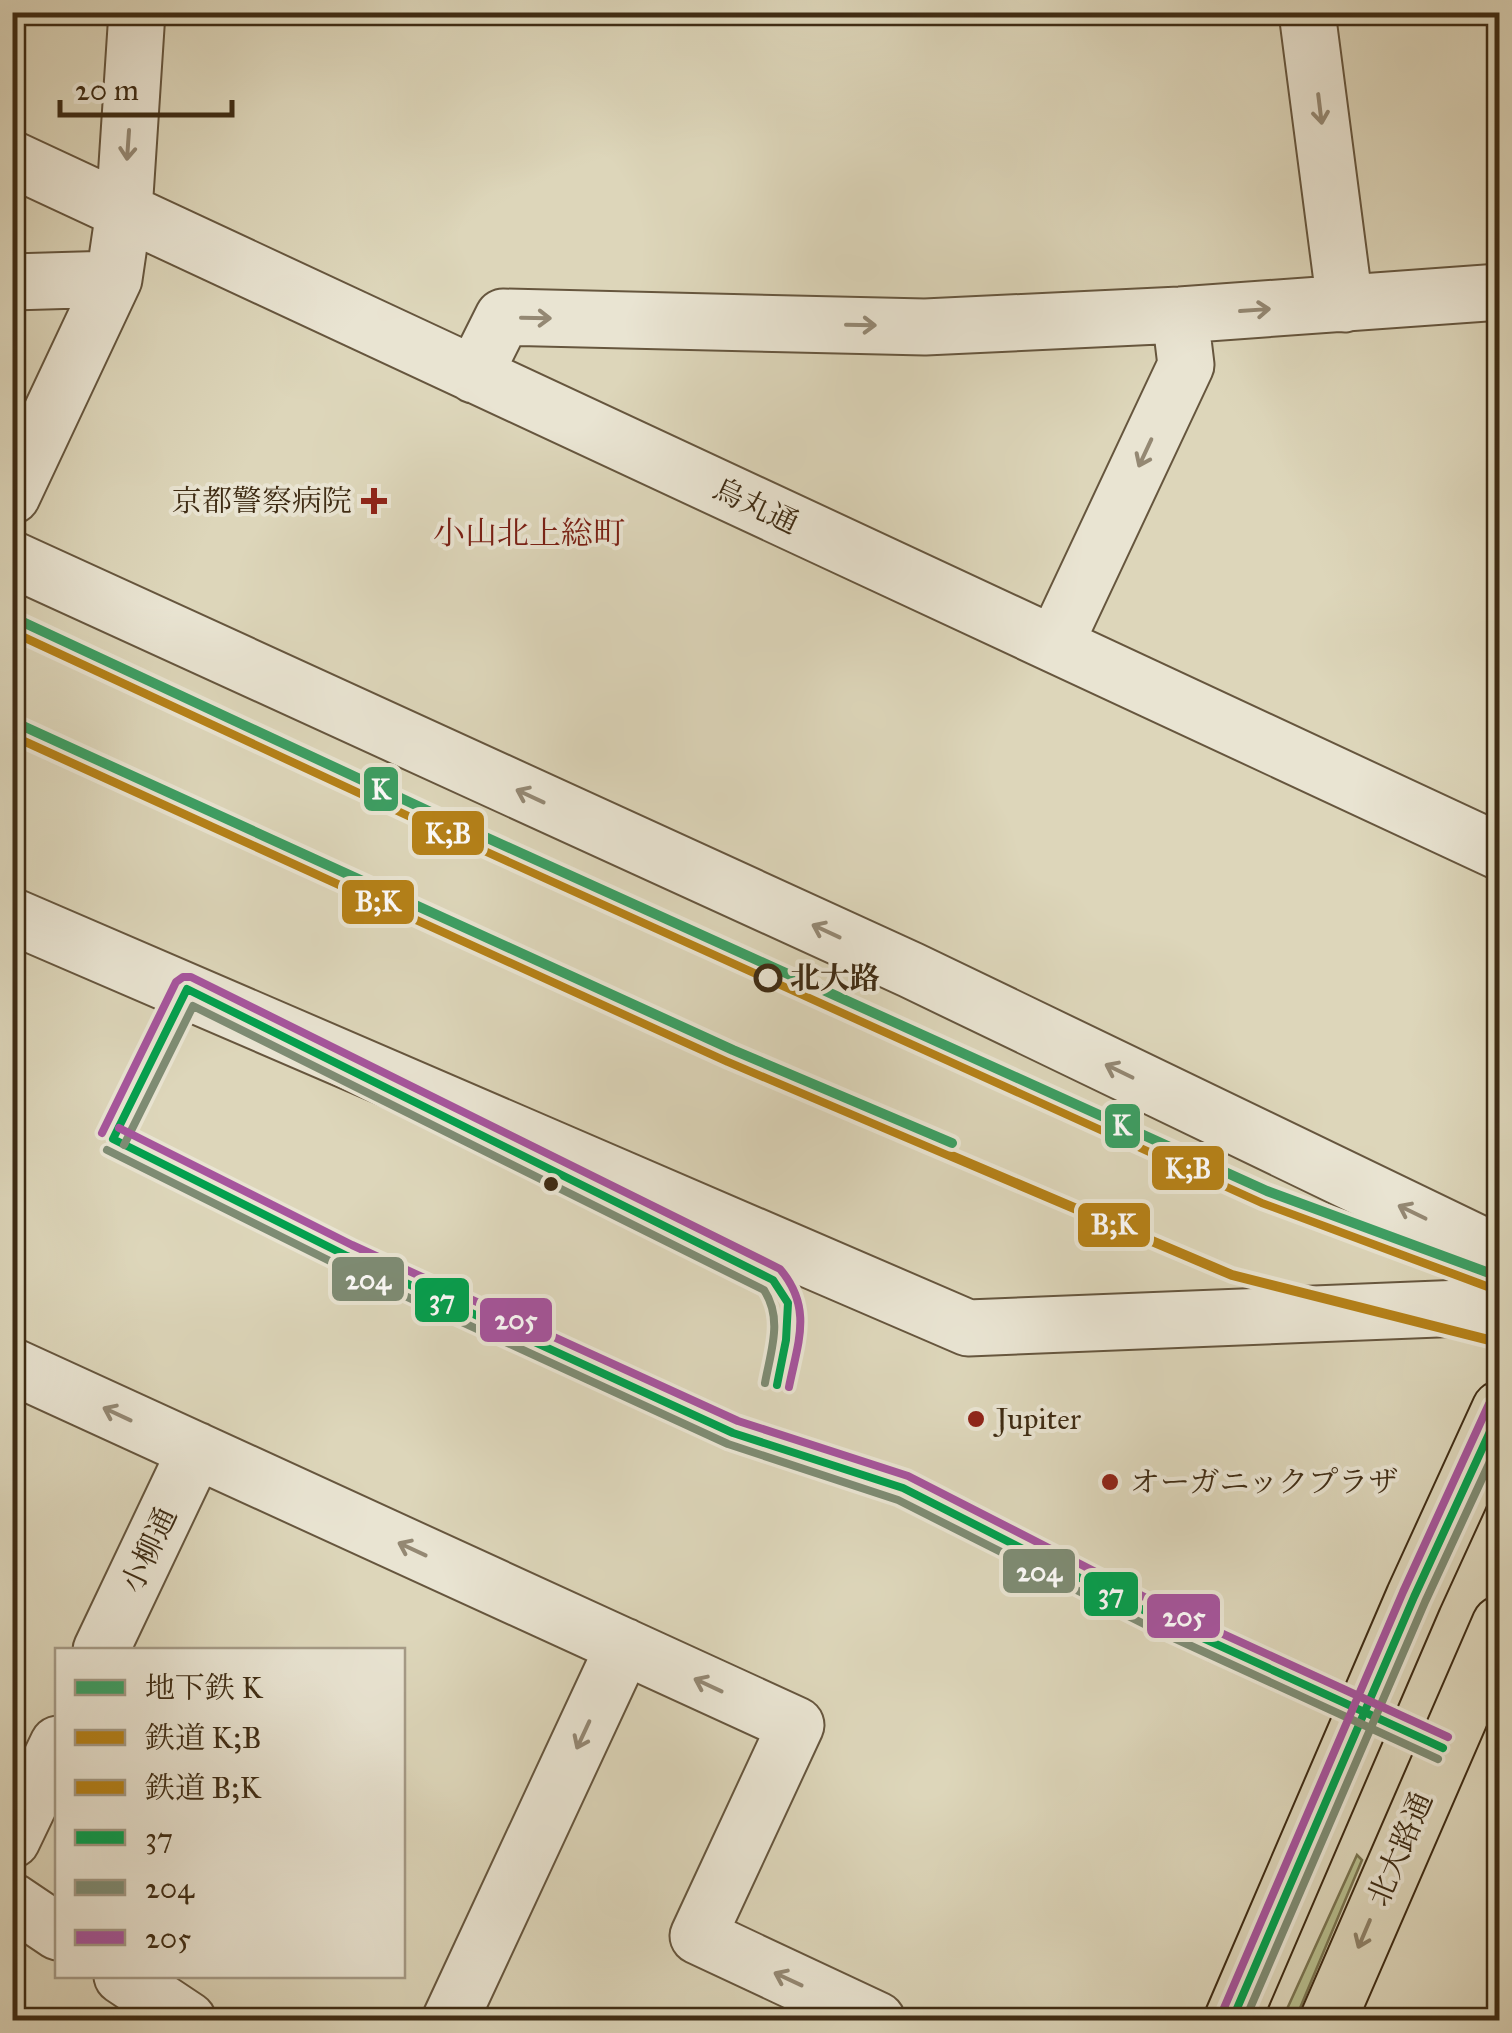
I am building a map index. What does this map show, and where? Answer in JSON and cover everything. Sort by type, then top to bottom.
[{"type":"main road","points":[[1232,2020],[1414,1597],[1500,1409]]},
{"type":"main road","name":"北大路通","points":[[1328,2020],[1500,1624]]},
{"type":"street","points":[[12,496],[114,279],[124,211],[137,12]]},
{"type":"street","points":[[1307,12],[1345,304]]},
{"type":"street","name":"烏丸通","points":[[12,159],[1500,852]]},
{"type":"street","points":[[12,282],[114,279]]},
{"type":"street","points":[[474,376],[503,318],[925,327],[1180,315],[1500,292]]},
{"type":"street","points":[[1055,644],[1186,364],[1180,315]]},
{"type":"street","points":[[12,559],[911,970],[1500,1254]]},
{"type":"street","points":[[12,916],[968,1328],[1488,1307]]},
{"type":"street","points":[[12,1366],[796,1725],[698,1936],[876,2020]]},
{"type":"street","name":"小柳通","points":[[103,1648],[196,1450]]},
{"type":"street","points":[[450,2020],[624,1646]]},
{"type":"street","points":[[12,1840],[55,1750]]},
{"type":"street","points":[[12,1901],[55,1930]]},
{"type":"street","points":[[125,1978],[188,2020]]},
{"type":"green space","points":[[1357,1855],[1362,1860],[1295,2020],[1282,2020]]},
{"type":"metro line","name":"K","points":[[12,617],[450,821],[1267,1191],[1500,1277]]},
{"type":"metro line","name":"K","points":[[12,721],[733,1050],[952,1143]]},
{"type":"rail line","name":"K;B","points":[[12,631],[1262,1202],[1496,1289]]},
{"type":"rail line","name":"B;K","points":[[12,735],[728,1061],[1232,1275],[1497,1342]]},
{"type":"transit line","name":"205","points":[[102,1133],[176,982],[191,977],[780,1269],[797,1298],[800,1312],[799,1340],[789,1387]]},
{"type":"transit line","name":"37","points":[[113,1139],[187,989],[773,1280],[788,1303],[777,1385]]},
{"type":"transit line","name":"204","points":[[124,1145],[193,1006],[764,1290],[774,1323],[765,1383]]},
{"type":"transit line","name":"205","points":[[119,1128],[352,1245],[738,1421],[908,1476],[1164,1607],[1448,1737]]},
{"type":"transit line","name":"37","points":[[113,1139],[347,1256],[733,1433],[903,1488],[1159,1618],[1443,1748]]},
{"type":"transit line","name":"204","points":[[107,1150],[342,1267],[728,1444],[898,1500],[1154,1629],[1438,1759]]},
{"type":"transit line","name":"205","points":[[1221,2015],[1403,1592],[1489,1404]]},
{"type":"transit line","name":"37","points":[[1232,2020],[1414,1597],[1500,1410]]},
{"type":"transit line","name":"204","points":[[1245,2020],[1425,1602],[1500,1440]]},
{"type":"place","name":"京都警察病院","points":[[374,501]]},
{"type":"place","name":"北大路","points":[[768,978]]},
{"type":"place","name":"Jupiter","points":[[976,1419]]},
{"type":"place","name":"オーガニックプラザ","points":[[1110,1482]]},
{"type":"district","name":"小山北上総町","points":[[529,533]]}]
